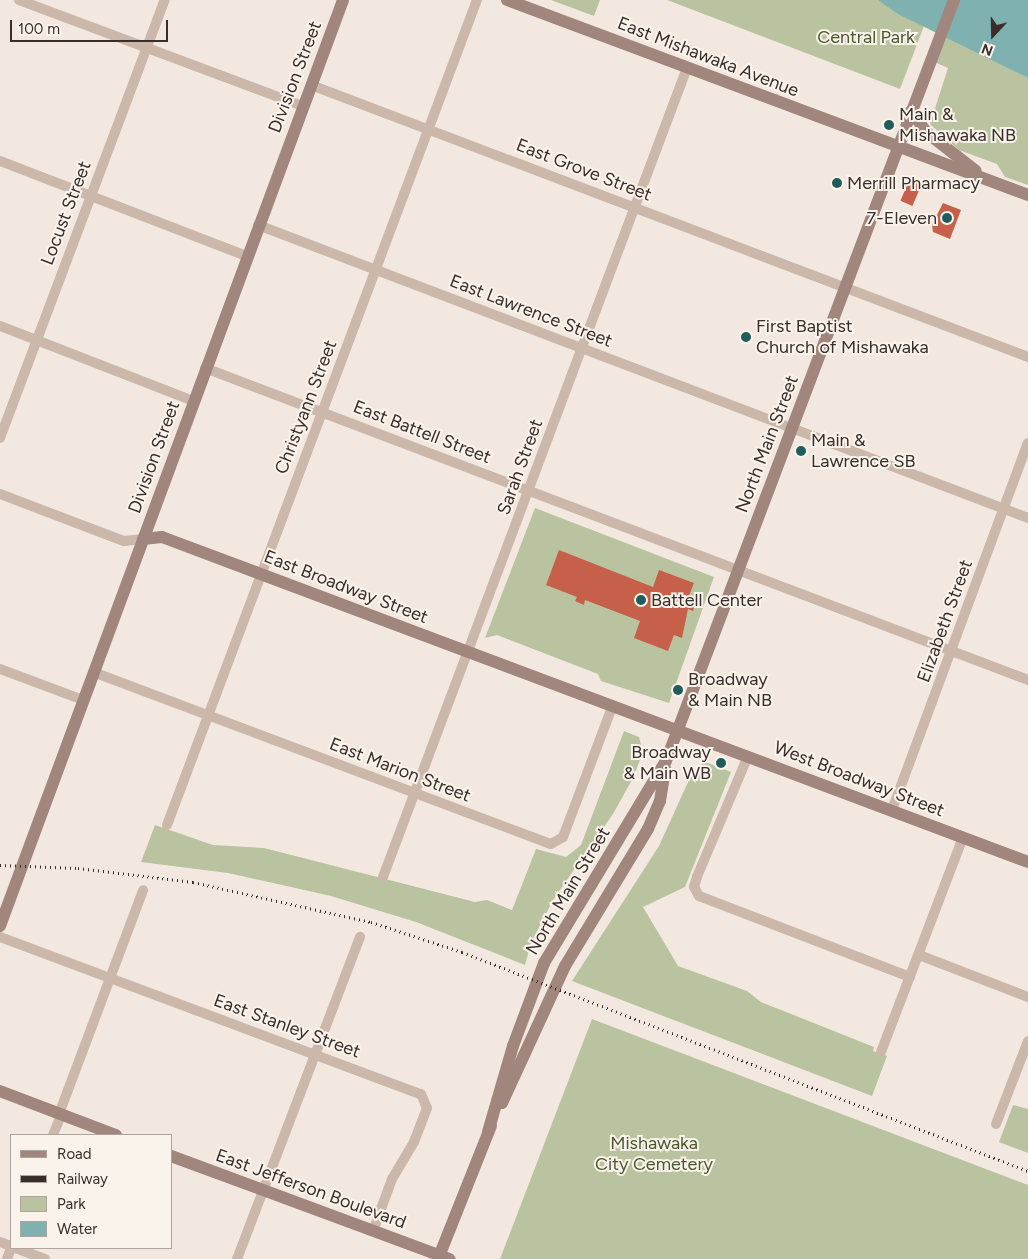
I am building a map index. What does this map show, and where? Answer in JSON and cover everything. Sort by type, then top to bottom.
[{"type":"street","points":[[19,0],[303,106]]},
{"type":"street","name":"Locust Street","points":[[0,438],[165,0]]},
{"type":"street","name":"Division Street","points":[[0,926],[246,256],[343,0]]},
{"type":"street","name":"Christyann Street","points":[[166,825],[477,0]]},
{"type":"street","name":"East Mishawaka Avenue","points":[[507,0],[1028,195]]},
{"type":"street","name":"North Main Street","points":[[442,1258],[488,1132],[513,1046],[544,963],[666,761],[954,0]]},
{"type":"street","name":"Sarah Street","points":[[383,876],[687,68]]},
{"type":"street","name":"East Grove Street","points":[[311,85],[1028,357]]},
{"type":"street","points":[[911,111],[926,132],[988,180]]},
{"type":"street","points":[[0,161],[246,256]]},
{"type":"street","name":"East Lawrence Street","points":[[258,225],[1028,518]]},
{"type":"street","points":[[0,326],[193,401]]},
{"type":"street","name":"East Battell Street","points":[[205,368],[1028,680]]},
{"type":"street","name":"Elizabeth Street","points":[[892,810],[1028,442]]},
{"type":"street","name":"East Broadway Street","points":[[0,494],[124,541],[162,537],[678,730]]},
{"type":"street","points":[[0,669],[83,700]]},
{"type":"street","name":"East Marion Street","points":[[93,672],[555,844],[563,837],[613,705]]},
{"type":"street","name":"West Broadway Street","points":[[678,730],[1028,862]]},
{"type":"street","points":[[748,756],[697,877],[694,887],[699,896],[910,977]]},
{"type":"street","name":"North Main Street","points":[[488,1132],[532,1045],[565,966],[648,829],[660,801],[666,761]]},
{"type":"street","points":[[881,1052],[963,837]]},
{"type":"street","points":[[53,1134],[109,978],[143,890]]},
{"type":"street","name":"East Stanley Street","points":[[0,937],[316,1054],[426,1099],[427,1108],[414,1142],[392,1179],[373,1231]]},
{"type":"street","points":[[237,1259],[360,937]]},
{"type":"street","points":[[919,955],[1028,997]]},
{"type":"street","points":[[996,1124],[1028,1041]]},
{"type":"street","points":[[0,1091],[113,1134]]},
{"type":"street","name":"East Jefferson Boulevard","points":[[172,1156],[442,1258]]},
{"type":"street","points":[[18,1249],[45,1259]]},
{"type":"green space","points":[[551,0],[600,0],[594,16]]},
{"type":"green space","name":"Central Park","points":[[667,0],[878,0],[924,26],[900,89]]},
{"type":"green space","points":[[942,33],[1028,78],[1028,185],[1005,177],[997,164],[959,150],[930,124],[948,68],[930,60]]},
{"type":"green space","points":[[535,508],[714,577],[669,703],[601,681],[598,674],[497,635],[485,638]]},
{"type":"green space","points":[[624,731],[639,737],[643,752],[633,778],[613,814],[553,900],[531,943],[525,965],[416,922],[331,896],[228,873],[141,862],[155,825],[213,845],[264,848],[475,902],[487,900],[512,910],[536,849],[566,857],[581,845]]},
{"type":"green space","points":[[705,762],[731,772],[685,887],[643,907],[678,966],[747,991],[761,1002],[874,1047],[873,1051],[887,1056],[872,1096],[572,981],[659,846],[693,771]]},
{"type":"green space","name":"Mishawaka City Cemetery","points":[[592,1019],[1028,1185],[1028,1259],[500,1259]]},
{"type":"green space","points":[[1013,1105],[1028,1109],[1028,1153],[999,1142]]},
{"type":"water","points":[[878,0],[1028,0],[1028,78],[898,14]]},
{"type":"building","name":"7-Eleven","points":[[911,176],[923,181],[912,206],[900,201]]},
{"type":"building","name":"7-Eleven","points":[[943,203],[961,210],[950,239],[933,232],[932,225]]},
{"type":"building","name":"Battell Center","points":[[559,550],[653,587],[659,570],[694,583],[688,598],[696,601],[693,611],[688,609],[682,638],[674,635],[668,651],[634,638],[640,621],[585,600],[584,605],[575,601],[577,597],[546,585]]},
{"type":"railway","points":[[0,865],[78,868],[193,882],[371,922],[462,952],[1028,1171]]},
{"type":"place","name":"Main & Mishawaka NB","points":[[889,125]]},
{"type":"place","name":"Merrill Pharmacy","points":[[837,183]]},
{"type":"place","name":"7-Eleven","points":[[947,218]]},
{"type":"place","name":"First Baptist Church of Mishawaka","points":[[746,337]]},
{"type":"place","name":"Main & Lawrence SB","points":[[801,451]]},
{"type":"place","name":"Battell Center","points":[[641,600]]},
{"type":"place","name":"Broadway & Main NB","points":[[678,690]]},
{"type":"place","name":"Broadway & Main WB","points":[[721,763]]}]
